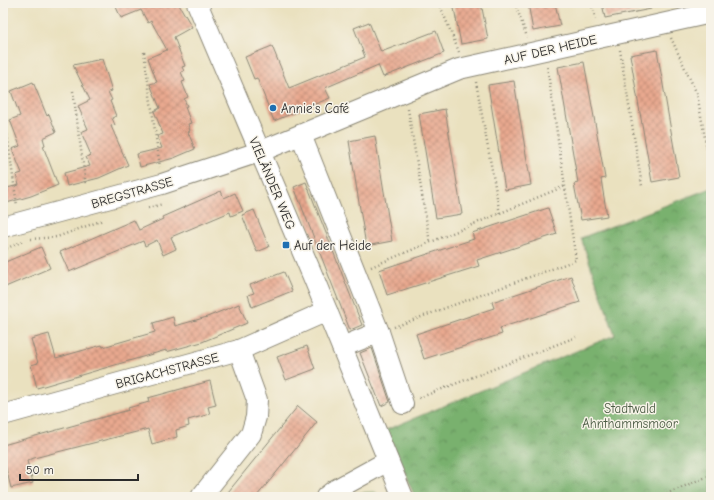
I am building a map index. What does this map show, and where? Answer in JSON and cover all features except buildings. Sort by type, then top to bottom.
[{"type":"street","name":"VIELÄNDER WEG","points":[[198,3],[403,497]]},
{"type":"street","name":"AUF DER HEIDE","points":[[259,152],[469,67],[711,13]]},
{"type":"street","points":[[301,135],[379,332],[403,404]]},
{"type":"street","name":"BREGSTRASSE","points":[[11,225],[162,184],[259,152]]},
{"type":"street","name":"BRIGACHSTRASSE","points":[[3,415],[239,350],[326,311]]},
{"type":"street","points":[[342,348],[379,332]]},
{"type":"street","points":[[201,497],[251,434],[256,417],[257,400],[239,350]]},
{"type":"street","points":[[326,497],[335,490],[388,461]]},
{"type":"path","points":[[439,3],[469,67],[500,214]]},
{"type":"path","points":[[379,332],[576,260],[565,186],[538,52],[515,3]]},
{"type":"path","points":[[664,24],[696,94],[709,160]]},
{"type":"path","points":[[618,34],[642,186]]},
{"type":"path","points":[[144,52],[162,184]]},
{"type":"path","points":[[73,91],[89,205]]},
{"type":"path","points":[[405,92],[430,243]]},
{"type":"path","points":[[4,111],[11,225]]},
{"type":"path","points":[[356,274],[565,186]]},
{"type":"path","points":[[403,404],[576,337]]},
{"type":"path","points":[[659,497],[711,475]]},
{"type":"green space","name":"Stadtwald Ahnthammsmoor","points":[[711,188],[711,497],[415,497],[386,430],[615,335],[581,238]]},
{"type":"green space","points":[[375,492],[381,497],[349,497],[355,493]]},
{"type":"place","name":"Annie's Café","points":[[273,108]]},
{"type":"place","name":"Auf der Heide","points":[[286,245]]}]
